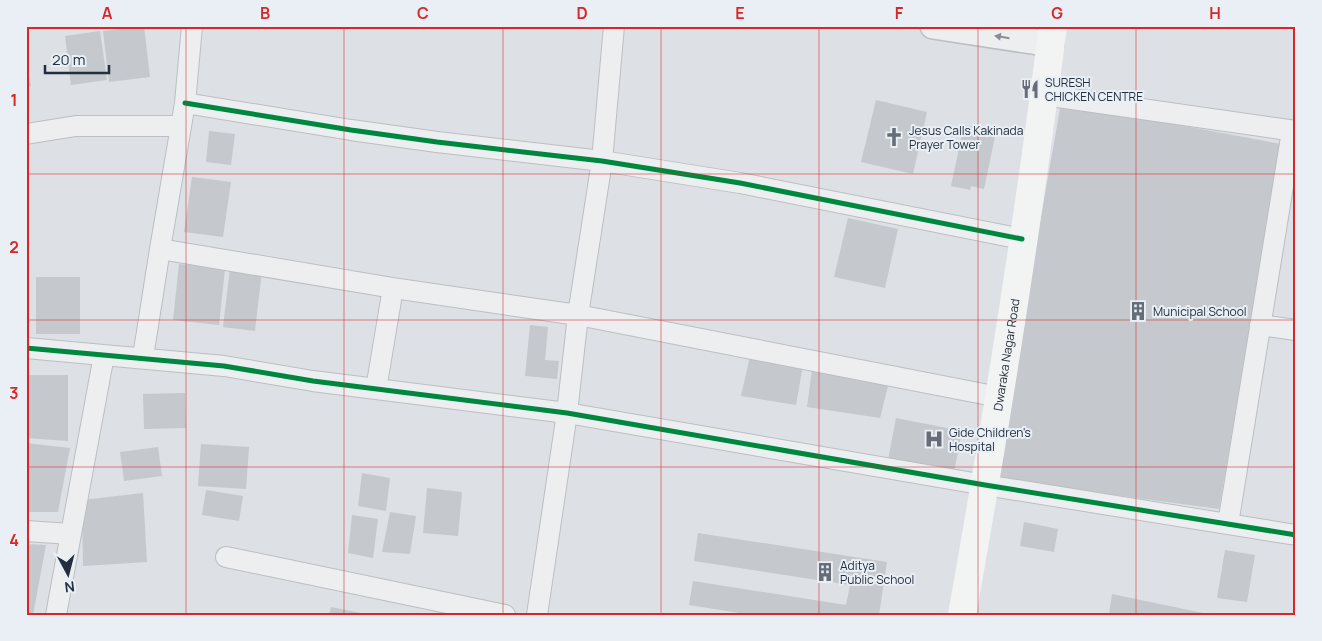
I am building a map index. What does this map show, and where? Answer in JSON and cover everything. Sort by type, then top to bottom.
[{"type":"main road","name":"Dwaraka Nagar Road","points":[[962,615],[999,397],[1052,35]]},
{"type":"street","points":[[143,358],[182,126],[192,26]]},
{"type":"street","points":[[537,615],[567,413],[578,314],[602,160],[614,26]]},
{"type":"street","points":[[933,26],[1052,35]]},
{"type":"street","points":[[1044,95],[1294,131],[1228,524]]},
{"type":"street","points":[[185,103],[428,141],[602,160],[740,183],[1022,240]]},
{"type":"street","points":[[26,134],[76,126],[182,126]]},
{"type":"street","points":[[160,249],[393,288],[578,314],[999,397]]},
{"type":"street","points":[[376,389],[393,288]]},
{"type":"street","points":[[1260,325],[1296,330]]},
{"type":"street","points":[[26,348],[224,366],[313,381],[567,413],[985,485],[1296,535]]},
{"type":"street","points":[[56,615],[104,355]]},
{"type":"street","points":[[26,531],[71,534]]},
{"type":"street","points":[[226,557],[505,615]]},
{"type":"building","points":[[26,26],[44,26],[44,27],[26,30]]},
{"type":"building","points":[[144,26],[150,77],[109,82],[103,31]]},
{"type":"building","points":[[100,31],[107,80],[71,85],[65,36]]},
{"type":"building","points":[[26,64],[31,86],[26,87]]},
{"type":"building","name":"Jesus Calls Kakinada Prayer Tower","points":[[876,100],[927,112],[913,174],[861,162]]},
{"type":"building","name":"Municipal School","points":[[1061,103],[1281,144],[1219,509],[995,479]]},
{"type":"building","points":[[964,125],[996,132],[984,189],[971,186],[970,190],[951,186]]},
{"type":"building","points":[[209,131],[235,134],[231,165],[206,162]]},
{"type":"building","points":[[192,177],[231,182],[223,237],[184,232]]},
{"type":"building","points":[[848,218],[898,229],[885,288],[834,277]]},
{"type":"building","points":[[179,264],[225,269],[219,325],[173,320]]},
{"type":"building","points":[[230,268],[262,271],[255,331],[223,327]]},
{"type":"building","points":[[36,277],[80,277],[80,334],[36,334]]},
{"type":"building","points":[[530,325],[548,327],[545,360],[559,361],[557,379],[525,376]]},
{"type":"building","points":[[750,356],[803,365],[796,405],[741,396]]},
{"type":"building","points":[[813,363],[890,378],[880,418],[807,407]]},
{"type":"building","points":[[26,375],[68,375],[68,441],[26,438]]},
{"type":"building","points":[[185,393],[186,428],[144,429],[143,394]]},
{"type":"building","points":[[896,418],[962,431],[954,472],[888,460]]},
{"type":"building","points":[[26,443],[70,448],[58,512],[26,512]]},
{"type":"building","points":[[201,444],[249,447],[246,489],[198,486]]},
{"type":"building","points":[[158,447],[162,476],[124,481],[120,452]]},
{"type":"building","points":[[362,473],[390,478],[386,511],[358,506]]},
{"type":"building","points":[[427,488],[462,492],[458,536],[423,533]]},
{"type":"building","points":[[206,490],[243,496],[239,521],[202,515]]},
{"type":"building","points":[[143,493],[147,562],[83,566],[82,500]]},
{"type":"building","points":[[390,512],[416,516],[410,554],[382,552]]},
{"type":"building","points":[[352,515],[378,519],[373,558],[348,553]]},
{"type":"building","points":[[1024,522],[1058,529],[1054,552],[1020,546]]},
{"type":"building","name":"Aditya Public School","points":[[698,533],[887,562],[879,615],[752,615],[689,605],[693,581],[846,605],[850,585],[694,561]]},
{"type":"building","points":[[26,544],[46,545],[33,615],[26,615]]},
{"type":"building","points":[[1225,550],[1255,555],[1247,602],[1217,598]]},
{"type":"building","points":[[1112,594],[1203,613],[1203,615],[1109,615]]},
{"type":"building","points":[[331,607],[366,614],[366,615],[329,615]]},
{"type":"cycle path","points":[[185,103],[351,130],[602,161],[740,183],[1022,239]]},
{"type":"cycle path","points":[[26,348],[224,366],[313,381],[567,413],[985,485],[1296,535]]},
{"type":"place","name":"SURESH CHICKEN CENTRE","points":[[1030,89]]},
{"type":"place","name":"Jesus Calls Kakinada Prayer Tower","points":[[894,137]]},
{"type":"place","name":"Municipal School","points":[[1138,311]]},
{"type":"place","name":"Gide Children's Hospital","points":[[934,439]]},
{"type":"place","name":"Aditya Public School","points":[[825,572]]}]
